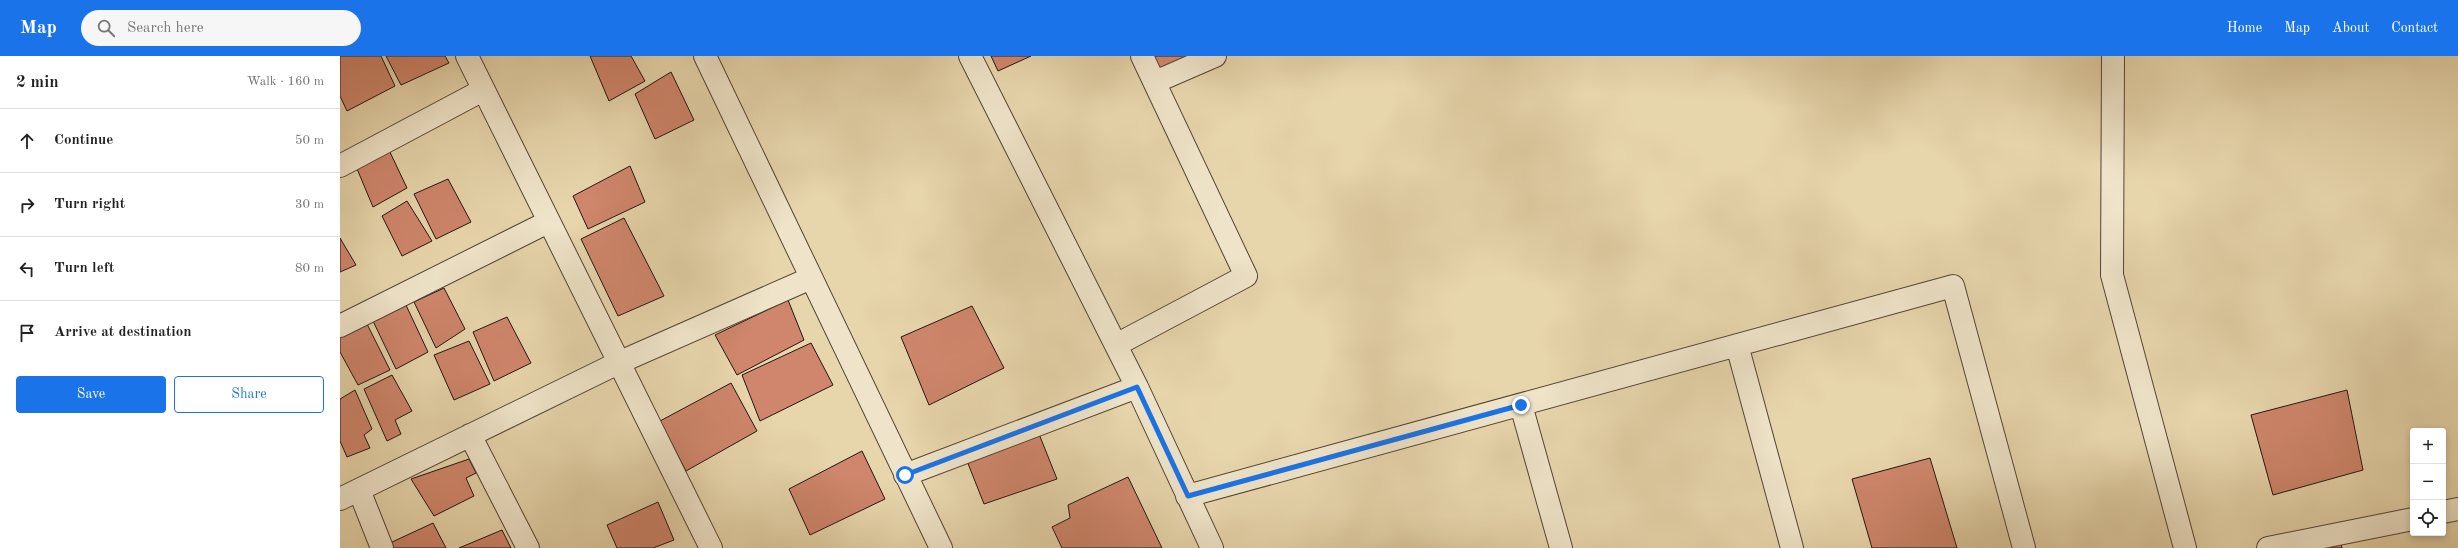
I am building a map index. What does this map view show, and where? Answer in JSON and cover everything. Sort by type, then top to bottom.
[{"type":"street","points":[[467,56],[711,548]]},
{"type":"street","points":[[705,56],[941,548]]},
{"type":"street","points":[[970,56],[1137,387],[1212,548]]},
{"type":"street","points":[[1116,345],[1246,276],[1142,56]]},
{"type":"street","points":[[1155,82],[1214,56]]},
{"type":"street","points":[[2113,56],[2112,275],[2185,548]]},
{"type":"street","points":[[340,166],[483,90]]},
{"type":"street","points":[[340,326],[548,222]]},
{"type":"street","points":[[340,499],[618,363],[811,278]]},
{"type":"street","points":[[1188,496],[1953,286],[2024,548]]},
{"type":"street","points":[[1737,345],[1792,548]]},
{"type":"street","points":[[905,475],[1137,387]]},
{"type":"street","points":[[1521,405],[1561,548]]},
{"type":"street","points":[[470,436],[528,548]]},
{"type":"street","points":[[359,490],[382,548]]},
{"type":"street","points":[[2446,511],[2458,509]]},
{"type":"street","points":[[2268,548],[2359,540],[2410,520]]},
{"type":"building","points":[[340,56],[381,56],[395,86],[347,111],[340,96]]},
{"type":"building","points":[[386,56],[445,56],[449,63],[401,85]]},
{"type":"building","points":[[590,56],[631,56],[645,81],[609,101]]},
{"type":"building","points":[[991,56],[1031,56],[998,71]]},
{"type":"building","points":[[1152,56],[1192,56],[1160,71]]},
{"type":"building","points":[[671,72],[694,120],[655,139],[635,94]]},
{"type":"building","points":[[388,148],[407,188],[373,207],[355,164]]},
{"type":"building","points":[[630,166],[645,202],[588,229],[573,196]]},
{"type":"building","points":[[448,179],[471,222],[436,239],[414,194]]},
{"type":"building","points":[[407,201],[432,241],[402,256],[382,216]]},
{"type":"building","points":[[624,218],[664,296],[618,316],[581,239]]},
{"type":"building","points":[[340,238],[356,265],[340,272]]},
{"type":"building","points":[[444,288],[465,329],[436,348],[414,302]]},
{"type":"building","points":[[788,300],[804,340],[737,375],[715,335]]},
{"type":"building","points":[[405,303],[428,352],[396,369],[372,319]]},
{"type":"building","points":[[972,306],[1004,368],[929,405],[901,337]]},
{"type":"building","points":[[507,317],[531,363],[494,381],[473,332]]},
{"type":"building","points":[[366,322],[390,370],[358,385],[340,352],[340,333]]},
{"type":"building","points":[[469,341],[490,384],[454,400],[434,355]]},
{"type":"building","points":[[811,343],[833,385],[760,421],[742,375]]},
{"type":"building","points":[[392,375],[412,411],[395,420],[401,434],[387,441],[364,389]]},
{"type":"building","points":[[731,383],[757,431],[686,471],[660,421]]},
{"type":"building","points":[[355,390],[372,429],[364,435],[370,448],[347,457],[340,441],[340,399]]},
{"type":"building","points":[[2347,390],[2363,470],[2273,495],[2251,415]]},
{"type":"building","points":[[1039,434],[1057,479],[984,504],[967,461]]},
{"type":"building","points":[[862,451],[885,499],[810,535],[789,489]]},
{"type":"building","points":[[1930,458],[1957,548],[1872,548],[1852,479]]},
{"type":"building","points":[[469,459],[476,473],[466,478],[474,496],[434,516],[411,479]]},
{"type":"building","points":[[1128,477],[1162,548],[1062,548],[1052,527],[1070,518],[1068,505]]},
{"type":"building","points":[[658,502],[674,540],[653,548],[617,548],[607,525]]},
{"type":"building","points":[[433,523],[446,548],[392,548],[390,543]]},
{"type":"building","points":[[502,530],[511,548],[459,548]]},
{"type":"building","points":[[2341,544],[2342,548],[2323,548]]},
{"type":"route","points":[[905,475],[1137,387],[1188,496],[1521,405]]}]
